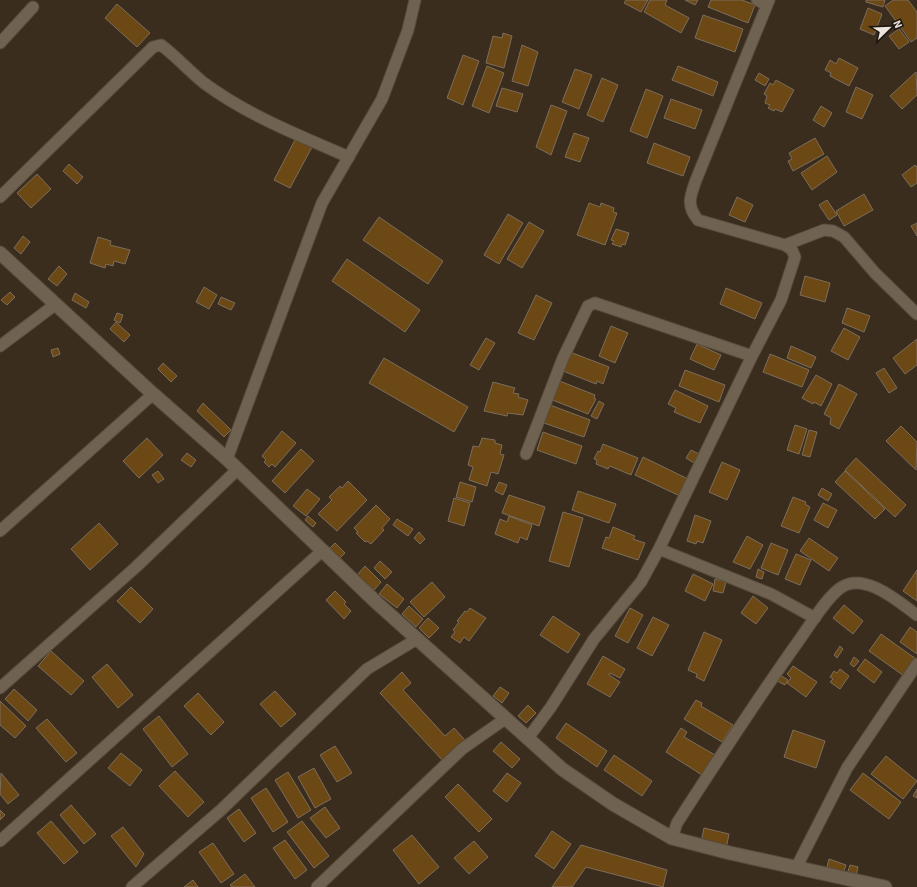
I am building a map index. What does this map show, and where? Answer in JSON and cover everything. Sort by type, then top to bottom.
[{"type":"street","points":[[227,459],[322,203],[382,99],[408,30],[414,0]]},
{"type":"street","points":[[528,738],[551,707],[594,639],[641,582],[659,549],[752,356],[781,300],[794,264],[795,257],[792,250],[785,245],[708,224],[698,220],[691,211],[690,198],[696,180],[768,2],[757,0]]},
{"type":"street","points":[[0,43],[33,7]]},
{"type":"street","points":[[0,197],[153,47],[161,45],[204,83],[230,100],[305,138],[349,156]]},
{"type":"street","points":[[785,245],[824,230],[833,231],[844,237],[875,273],[917,314]]},
{"type":"street","points":[[0,254],[152,394],[238,469],[322,551],[417,639],[562,769],[606,800],[672,838],[730,853],[885,887]]},
{"type":"street","points":[[0,346],[56,304]]},
{"type":"street","points":[[526,454],[563,358],[588,306],[595,304],[604,306],[752,356]]},
{"type":"street","points":[[0,531],[152,394]]},
{"type":"street","points":[[0,688],[136,567],[238,469]]},
{"type":"street","points":[[659,549],[771,594],[815,618]]},
{"type":"street","points":[[0,841],[322,551]]},
{"type":"street","points":[[672,838],[677,823],[759,696],[827,601],[842,586],[867,584],[888,595],[917,615]]},
{"type":"street","points":[[132,887],[221,810],[367,669],[417,639]]},
{"type":"street","points":[[796,868],[847,768],[917,664]]},
{"type":"street","points":[[317,887],[462,749],[506,719]]},
{"type":"building","points":[[626,0],[648,0],[641,12],[624,3]]},
{"type":"building","points":[[650,0],[667,0],[665,5],[689,18],[681,33],[644,12]]},
{"type":"building","points":[[685,0],[698,0],[695,5]]},
{"type":"building","points":[[711,0],[742,0],[755,5],[748,23],[708,7]]},
{"type":"building","points":[[866,0],[885,0],[883,7],[866,2]]},
{"type":"building","points":[[893,0],[908,0],[917,12],[917,38],[911,42],[885,6]]},
{"type":"building","points":[[117,4],[150,33],[137,47],[105,18]]},
{"type":"building","points":[[868,8],[882,14],[874,35],[860,29]]},
{"type":"building","points":[[703,15],[743,29],[735,52],[695,38]]},
{"type":"building","points":[[899,29],[909,42],[899,49],[889,36]]},
{"type":"building","points":[[503,33],[512,36],[504,68],[486,63],[493,36],[502,38]]},
{"type":"building","points":[[522,45],[538,52],[528,86],[512,81]]},
{"type":"building","points":[[463,55],[479,61],[463,105],[447,98]]},
{"type":"building","points":[[839,58],[858,68],[849,86],[830,76],[831,73],[825,70],[830,60],[836,64]]},
{"type":"building","points":[[487,66],[504,73],[489,113],[472,106]]},
{"type":"building","points":[[678,66],[718,82],[713,96],[672,80]]},
{"type":"building","points":[[575,69],[592,75],[579,109],[562,102]]},
{"type":"building","points":[[916,72],[917,95],[902,109],[890,96]]},
{"type":"building","points":[[759,73],[769,79],[765,86],[755,80]]},
{"type":"building","points":[[602,78],[618,85],[603,122],[587,115]]},
{"type":"building","points":[[776,80],[794,90],[782,112],[775,109],[774,111],[768,108],[770,105],[765,103],[767,96],[764,94],[770,83],[773,85]]},
{"type":"building","points":[[856,87],[873,95],[862,119],[846,112]]},
{"type":"building","points":[[502,88],[523,94],[517,112],[496,106]]},
{"type":"building","points":[[646,89],[663,96],[647,138],[630,131]]},
{"type":"building","points":[[671,99],[702,110],[695,129],[664,118]]},
{"type":"building","points":[[551,105],[567,111],[551,155],[536,147]]},
{"type":"building","points":[[821,106],[832,113],[824,127],[813,120]]},
{"type":"building","points":[[574,133],[589,138],[580,162],[565,157]]},
{"type":"building","points":[[296,138],[312,147],[290,188],[274,180]]},
{"type":"building","points":[[815,138],[824,154],[793,171],[788,161],[792,159],[789,153]]},
{"type":"building","points":[[654,143],[690,157],[683,176],[647,163]]},
{"type":"building","points":[[827,156],[837,172],[812,190],[801,173]]},
{"type":"building","points":[[69,164],[83,177],[77,184],[63,171]]},
{"type":"building","points":[[915,165],[917,167],[917,183],[911,187],[902,175]]},
{"type":"building","points":[[37,174],[51,189],[31,208],[17,193]]},
{"type":"building","points":[[864,194],[873,210],[844,226],[836,211]]},
{"type":"building","points":[[737,197],[753,205],[745,222],[729,215]]},
{"type":"building","points":[[827,200],[837,215],[829,220],[819,205]]},
{"type":"building","points":[[589,203],[600,207],[601,203],[614,208],[613,212],[617,213],[605,245],[577,235]]},
{"type":"building","points":[[508,214],[523,223],[499,264],[484,255]]},
{"type":"building","points":[[379,217],[443,261],[428,284],[363,240]]},
{"type":"building","points":[[529,222],[544,231],[522,268],[507,259]]},
{"type":"building","points":[[917,223],[917,236],[911,226]]},
{"type":"building","points":[[616,229],[629,233],[625,245],[622,244],[621,247],[612,244],[614,241],[611,240]]},
{"type":"building","points":[[23,236],[30,242],[21,254],[14,248]]},
{"type":"building","points":[[98,237],[111,241],[110,245],[130,250],[125,264],[114,261],[113,266],[106,264],[105,268],[90,263]]},
{"type":"building","points":[[347,259],[420,310],[405,332],[332,281]]},
{"type":"building","points":[[59,266],[67,274],[57,286],[48,279]]},
{"type":"building","points":[[805,276],[830,283],[825,302],[800,295]]},
{"type":"building","points":[[204,287],[217,295],[209,309],[196,302]]},
{"type":"building","points":[[726,288],[762,303],[755,319],[720,304]]},
{"type":"building","points":[[10,292],[15,297],[7,305],[1,300]]},
{"type":"building","points":[[75,293],[89,302],[86,308],[72,300]]},
{"type":"building","points":[[536,295],[552,303],[534,340],[518,333]]},
{"type":"building","points":[[221,297],[235,303],[231,310],[218,304]]},
{"type":"building","points":[[847,308],[870,316],[864,332],[842,323]]},
{"type":"building","points":[[117,313],[123,315],[120,323],[114,320]]},
{"type":"building","points":[[116,322],[130,335],[124,342],[110,329]]},
{"type":"building","points":[[611,326],[628,333],[615,363],[599,356]]},
{"type":"building","points":[[844,328],[860,337],[848,360],[831,351]]},
{"type":"building","points":[[486,338],[495,343],[479,370],[470,365]]},
{"type":"building","points":[[917,339],[917,365],[905,374],[893,358]]},
{"type":"building","points":[[697,344],[721,355],[714,370],[690,359]]},
{"type":"building","points":[[791,346],[816,357],[811,368],[787,358]]},
{"type":"building","points":[[58,348],[60,354],[53,357],[51,350]]},
{"type":"building","points":[[570,352],[609,367],[603,384],[597,381],[596,384],[563,371]]},
{"type":"building","points":[[770,354],[809,370],[802,387],[763,372]]},
{"type":"building","points":[[384,358],[468,407],[454,432],[369,383]]},
{"type":"building","points":[[163,363],[177,376],[171,382],[158,369]]},
{"type":"building","points":[[884,368],[897,388],[889,393],[876,373]]},
{"type":"building","points":[[685,370],[725,385],[719,402],[679,386]]},
{"type":"building","points":[[816,375],[832,384],[821,406],[814,402],[813,404],[802,398]]},
{"type":"building","points":[[557,380],[595,395],[594,398],[596,399],[588,414],[550,399]]},
{"type":"building","points":[[493,382],[515,388],[513,393],[519,394],[518,397],[528,400],[523,415],[508,413],[507,416],[484,411]]},
{"type":"building","points":[[839,384],[857,394],[839,429],[830,424],[831,418],[824,414]]},
{"type":"building","points":[[675,390],[708,406],[700,423],[674,412],[676,408],[668,404]]},
{"type":"building","points":[[599,401],[604,404],[597,419],[591,416]]},
{"type":"building","points":[[203,403],[231,430],[224,437],[197,411]]},
{"type":"building","points":[[550,405],[590,420],[584,437],[544,423]]},
{"type":"building","points":[[795,425],[807,429],[799,454],[787,450]]},
{"type":"building","points":[[901,426],[917,442],[916,470],[886,441]]},
{"type":"building","points":[[809,430],[817,432],[810,457],[802,455]]},
{"type":"building","points":[[282,431],[296,443],[275,467],[272,464],[269,467],[264,462],[266,460],[262,456]]},
{"type":"building","points":[[543,432],[582,446],[576,464],[537,450]]},
{"type":"building","points":[[147,438],[163,455],[139,478],[123,461]]},
{"type":"building","points":[[482,438],[495,440],[495,443],[502,445],[500,454],[504,455],[498,474],[491,472],[487,486],[469,480],[473,467],[468,465],[473,446],[479,447]]},
{"type":"building","points":[[603,444],[638,458],[631,475],[610,466],[608,469],[596,464],[597,460],[594,459],[598,451],[600,452]]},
{"type":"building","points":[[301,449],[314,461],[285,493],[272,481]]},
{"type":"building","points":[[691,450],[699,454],[694,463],[686,458]]},
{"type":"building","points":[[187,453],[196,460],[191,467],[181,460]]},
{"type":"building","points":[[643,457],[688,479],[680,496],[635,475]]},
{"type":"building","points":[[856,458],[906,505],[895,517],[845,470]]},
{"type":"building","points":[[722,462],[740,470],[727,500],[709,492]]},
{"type":"building","points":[[158,471],[164,479],[158,483],[152,475]]},
{"type":"building","points":[[845,471],[885,509],[875,519],[835,482]]},
{"type":"building","points":[[348,481],[367,500],[337,531],[318,514],[332,500],[329,497],[340,486],[342,488]]},
{"type":"building","points":[[460,482],[476,487],[472,502],[456,497]]},
{"type":"building","points":[[499,482],[507,485],[503,495],[495,491]]},
{"type":"building","points":[[822,488],[832,494],[828,501],[818,495]]},
{"type":"building","points":[[307,489],[320,499],[306,516],[293,506]]},
{"type":"building","points":[[578,491],[616,504],[609,523],[572,510]]},
{"type":"building","points":[[509,495],[545,507],[539,526],[502,513]]},
{"type":"building","points":[[793,497],[806,502],[805,504],[810,507],[799,533],[781,526]]},
{"type":"building","points":[[454,498],[470,503],[464,526],[448,521]]},
{"type":"building","points":[[823,503],[837,510],[828,528],[814,520]]},
{"type":"building","points":[[376,505],[390,519],[382,528],[384,530],[371,544],[367,541],[365,542],[356,533],[358,532],[354,528]]},
{"type":"building","points":[[563,512],[583,518],[569,567],[549,561]]},
{"type":"building","points":[[695,515],[711,521],[703,543],[697,541],[696,544],[687,541]]},
{"type":"building","points":[[308,516],[316,523],[313,527],[305,520]]},
{"type":"building","points":[[509,516],[532,525],[527,540],[520,537],[518,543],[495,534],[500,519],[507,522]]},
{"type":"building","points":[[397,519],[413,529],[408,536],[393,525]]},
{"type":"building","points":[[99,523],[118,544],[90,570],[71,549]]},
{"type":"building","points":[[613,527],[635,536],[633,539],[645,543],[638,560],[602,548],[606,537],[609,538]]},
{"type":"building","points":[[419,532],[425,539],[420,544],[414,538]]},
{"type":"building","points":[[747,536],[763,545],[750,569],[733,562]]},
{"type":"building","points":[[809,538],[838,558],[829,571],[800,551]]},
{"type":"building","points":[[335,543],[345,553],[340,558],[330,548]]},
{"type":"building","points":[[771,543],[788,550],[778,575],[761,568]]},
{"type":"building","points":[[796,554],[811,560],[800,585],[785,579]]},
{"type":"building","points":[[380,561],[392,572],[385,579],[374,568]]},
{"type":"building","points":[[365,566],[381,582],[374,590],[357,575]]},
{"type":"building","points":[[758,569],[764,572],[762,579],[756,577]]},
{"type":"building","points":[[917,570],[917,601],[903,591]]},
{"type":"building","points":[[693,574],[713,584],[705,601],[685,591]]},
{"type":"building","points":[[715,579],[726,582],[723,593],[713,591]]},
{"type":"building","points":[[432,582],[445,597],[424,617],[410,602]]},
{"type":"building","points":[[387,584],[404,599],[397,608],[379,594]]},
{"type":"building","points":[[131,587],[153,609],[140,623],[117,601]]},
{"type":"building","points":[[335,591],[346,602],[344,604],[351,611],[344,619],[326,600]]},
{"type":"building","points":[[753,596],[768,608],[756,624],[741,613]]},
{"type":"building","points":[[844,605],[863,621],[853,634],[833,618]]},
{"type":"building","points":[[409,606],[423,619],[416,627],[402,614]]},
{"type":"building","points":[[470,608],[486,618],[469,641],[464,637],[460,643],[451,637],[455,632],[453,630],[459,622],[457,621],[465,611],[467,612]]},
{"type":"building","points":[[630,608],[643,615],[628,643],[615,636]]},
{"type":"building","points":[[553,616],[580,634],[568,653],[540,635]]},
{"type":"building","points":[[653,617],[669,625],[652,656],[637,648]]},
{"type":"building","points":[[428,618],[439,628],[429,638],[419,628]]},
{"type":"building","points":[[910,627],[917,632],[917,654],[900,642]]},
{"type":"building","points":[[704,632],[722,640],[704,681],[696,677],[697,674],[688,670]]},
{"type":"building","points":[[881,634],[916,659],[904,676],[869,651]]},
{"type":"building","points":[[840,646],[843,649],[837,658],[834,655]]},
{"type":"building","points":[[51,651],[84,681],[71,695],[38,666]]},
{"type":"building","points":[[603,656],[625,669],[620,678],[610,673],[609,675],[620,682],[610,697],[587,684]]},
{"type":"building","points":[[854,657],[859,661],[854,667],[850,664]]},
{"type":"building","points":[[865,659],[882,672],[874,683],[857,670]]},
{"type":"building","points":[[107,664],[133,695],[118,708],[92,677]]},
{"type":"building","points":[[793,666],[817,682],[806,697],[787,683],[791,678],[787,674]]},
{"type":"building","points":[[840,669],[849,676],[840,689],[830,682],[833,679],[830,677],[834,671],[837,673]]},
{"type":"building","points":[[402,672],[411,683],[403,690],[445,736],[454,728],[465,740],[443,761],[380,693]]},
{"type":"building","points":[[780,675],[788,680],[785,685],[777,681]]},
{"type":"building","points":[[500,687],[509,693],[502,703],[493,696]]},
{"type":"building","points":[[14,689],[37,710],[28,721],[5,699]]},
{"type":"building","points":[[275,691],[296,714],[281,727],[260,704]]},
{"type":"building","points":[[198,693],[224,722],[211,735],[184,706]]},
{"type":"building","points":[[696,700],[702,703],[701,706],[733,725],[722,742],[684,719]]},
{"type":"building","points":[[0,701],[26,726],[15,738],[0,725]]},
{"type":"building","points":[[528,705],[536,713],[526,723],[518,716]]},
{"type":"building","points":[[159,716],[188,754],[172,767],[143,729]]},
{"type":"building","points":[[47,719],[77,753],[66,762],[36,728]]},
{"type":"building","points":[[566,723],[607,751],[597,767],[556,738]]},
{"type":"building","points":[[681,728],[687,732],[684,737],[715,755],[702,775],[666,752]]},
{"type":"building","points":[[793,730],[825,741],[816,768],[784,757]]},
{"type":"building","points":[[501,742],[520,759],[512,768],[493,751]]},
{"type":"building","points":[[335,746],[352,773],[337,782],[320,755]]},
{"type":"building","points":[[121,753],[142,770],[130,786],[108,768]]},
{"type":"building","points":[[614,755],[652,781],[642,796],[604,770]]},
{"type":"building","points":[[886,756],[917,781],[903,799],[871,774]]},
{"type":"building","points":[[314,768],[331,799],[315,808],[298,777]]},
{"type":"building","points":[[175,771],[204,802],[188,817],[159,786]]},
{"type":"building","points":[[288,772],[311,810],[298,818],[275,780]]},
{"type":"building","points":[[1,773],[19,795],[8,804],[0,794]]},
{"type":"building","points":[[507,773],[521,783],[507,802],[493,791]]},
{"type":"building","points":[[863,773],[901,802],[889,819],[850,790]]},
{"type":"building","points":[[458,784],[492,819],[479,832],[445,797]]},
{"type":"building","points":[[266,788],[288,822],[273,832],[251,798]]},
{"type":"building","points":[[917,789],[917,798],[913,796]]},
{"type":"building","points":[[71,805],[96,834],[84,844],[60,815]]},
{"type":"building","points":[[325,807],[340,828],[326,838],[310,818]]},
{"type":"building","points":[[239,809],[256,833],[244,842],[227,818]]},
{"type":"building","points":[[0,810],[5,815],[0,820]]},
{"type":"building","points":[[51,821],[78,852],[64,864],[37,833]]},
{"type":"building","points":[[302,821],[329,856],[314,868],[287,832]]},
{"type":"building","points":[[123,827],[144,854],[136,867],[111,836]]},
{"type":"building","points":[[704,828],[729,834],[726,849],[701,842]]},
{"type":"building","points":[[552,831],[571,844],[554,869],[535,856]]},
{"type":"building","points":[[412,835],[439,867],[419,884],[393,850]]},
{"type":"building","points":[[285,840],[307,870],[295,879],[273,848]]},
{"type":"building","points":[[474,841],[488,857],[469,874],[454,858]]},
{"type":"building","points":[[213,843],[234,874],[221,883],[199,852]]},
{"type":"building","points":[[581,845],[667,870],[663,887],[586,867],[572,887],[552,887]]},
{"type":"building","points":[[829,859],[846,865],[843,873],[827,867]]},
{"type":"building","points":[[850,865],[858,867],[856,876],[847,874]]},
{"type":"building","points":[[245,874],[255,887],[232,887],[230,885]]},
{"type":"building","points":[[193,880],[198,887],[184,887]]}]
